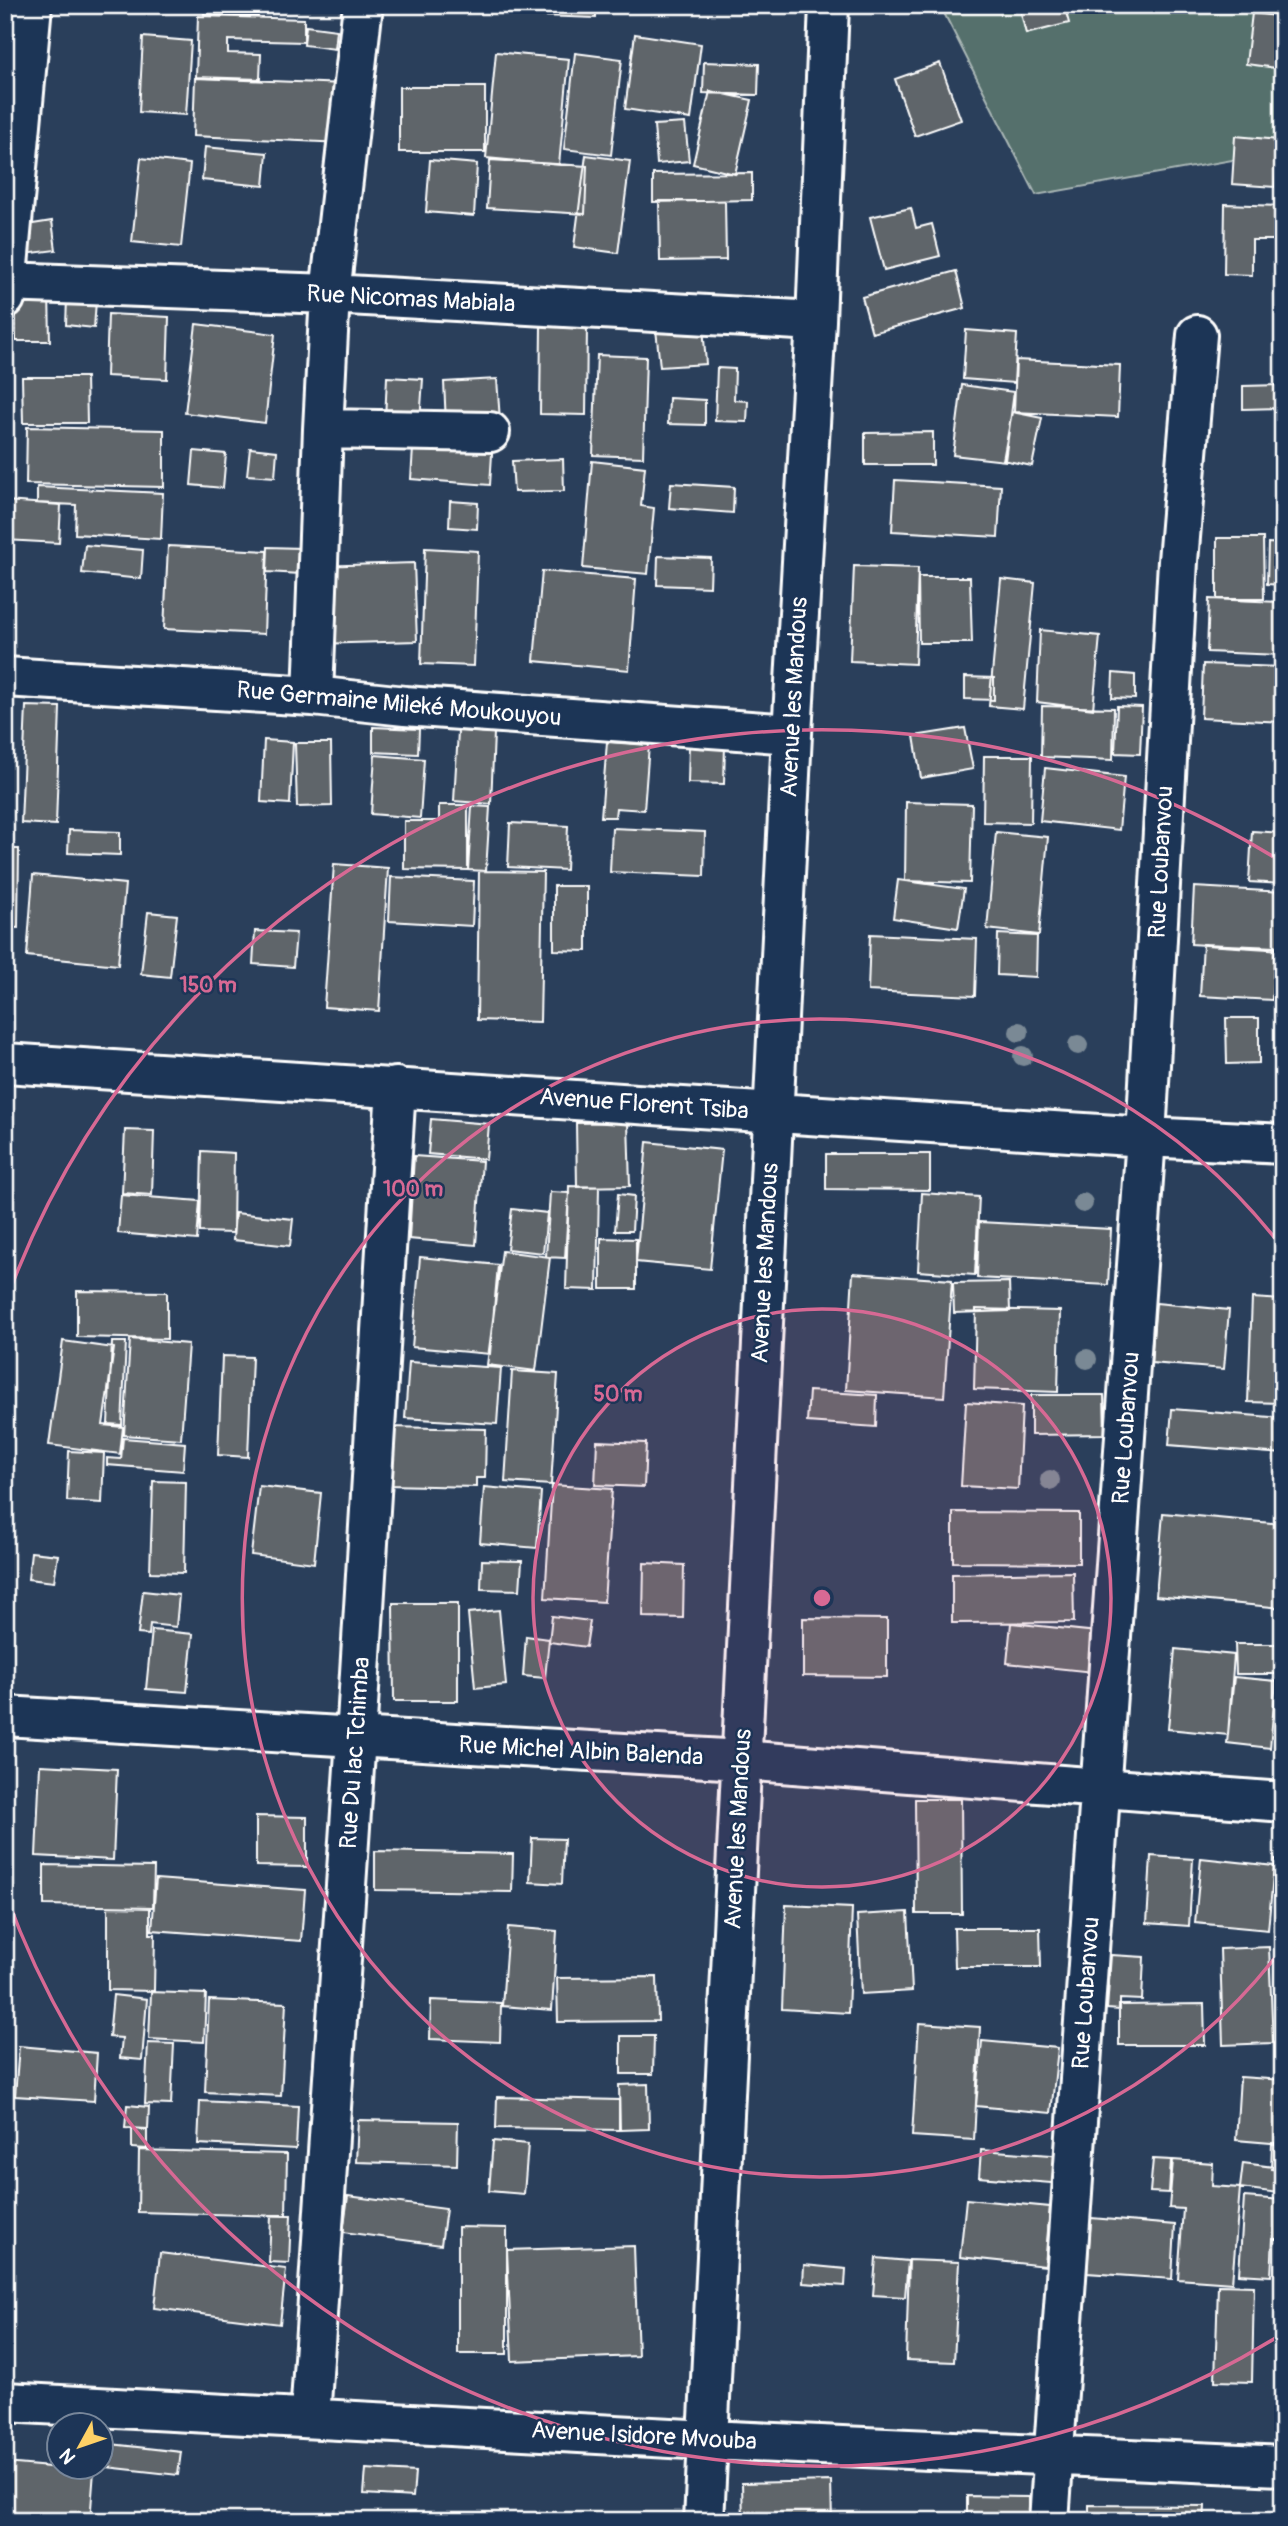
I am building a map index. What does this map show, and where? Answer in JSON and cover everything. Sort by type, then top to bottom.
[{"type":"street","points":[[5,298],[32,5]]},
{"type":"street","points":[[313,695],[330,294],[363,5]]},
{"type":"street","name":"Avenue les Mandous","points":[[704,2521],[772,1113],[816,321],[829,5]]},
{"type":"street","name":"Rue Nicomas Mabiala","points":[[6,282],[330,294],[816,321]]},
{"type":"street","name":"Rue Loubanvou","points":[[1049,2521],[1146,1137],[1177,575],[1197,335]]},
{"type":"street","points":[[323,429],[490,432]]},
{"type":"street","name":"Rue Germaine Mileké Moukouyou","points":[[5,677],[313,695],[405,706],[792,734]]},
{"type":"street","name":"Avenue Florent Tsiba","points":[[5,1063],[1283,1144]]},
{"type":"street","name":"Rue Du lac Tchimba","points":[[310,2418],[396,1087]]},
{"type":"street","name":"Rue Michel Albin Balenda","points":[[5,1716],[741,1760],[1283,1802]]},
{"type":"street","name":"Avenue Isidore Mvouba","points":[[5,2402],[708,2440],[1283,2466]]},
{"type":"green space","points":[[940,5],[1283,5],[1283,151],[1036,195]]},
{"type":"building","points":[[5,5],[14,5],[21,38],[5,35]]},
{"type":"building","points":[[204,5],[258,5],[258,16],[204,14]]},
{"type":"building","points":[[514,5],[596,5],[596,18],[514,15]]},
{"type":"building","points":[[1019,5],[1064,5],[1069,23],[1026,34]]},
{"type":"building","points":[[1252,13],[1283,17],[1283,69],[1246,64]]},
{"type":"building","points":[[198,16],[304,19],[304,42],[228,40],[228,53],[261,54],[260,79],[196,77]]},
{"type":"building","points":[[306,26],[337,30],[335,49],[304,45]]},
{"type":"building","points":[[635,34],[701,44],[691,119],[625,109]]},
{"type":"building","points":[[143,37],[191,41],[186,115],[139,112]]},
{"type":"building","points":[[496,52],[569,59],[559,165],[486,158]]},
{"type":"building","points":[[575,53],[622,59],[611,155],[564,149]]},
{"type":"building","points":[[704,62],[759,64],[758,95],[703,93]]},
{"type":"building","points":[[940,63],[961,120],[915,136],[895,79]]},
{"type":"building","points":[[195,78],[345,84],[342,143],[193,136]]},
{"type":"building","points":[[399,87],[485,87],[485,152],[399,152]]},
{"type":"building","points":[[710,91],[752,100],[735,174],[693,164]]},
{"type":"building","points":[[685,123],[689,161],[657,164],[654,125]]},
{"type":"building","points":[[1235,136],[1279,140],[1275,187],[1232,184]]},
{"type":"building","points":[[205,147],[267,153],[264,186],[202,180]]},
{"type":"building","points":[[586,155],[630,161],[618,253],[574,247]]},
{"type":"building","points":[[141,158],[190,164],[181,247],[132,242]]},
{"type":"building","points":[[430,160],[477,164],[474,216],[426,212]]},
{"type":"building","points":[[490,160],[587,166],[585,214],[487,208]]},
{"type":"building","points":[[752,173],[752,200],[653,202],[653,174]]},
{"type":"building","points":[[659,201],[725,201],[726,260],[660,261]]},
{"type":"building","points":[[1225,204],[1283,206],[1283,240],[1252,240],[1252,275],[1224,274]]},
{"type":"building","points":[[911,208],[916,228],[932,224],[940,256],[884,270],[870,217]]},
{"type":"building","points":[[52,221],[56,250],[25,254],[20,226]]},
{"type":"building","points":[[956,271],[965,308],[872,333],[862,297]]},
{"type":"building","points":[[49,291],[50,341],[16,341],[16,292]]},
{"type":"building","points":[[67,299],[96,301],[94,328],[66,325]]},
{"type":"building","points":[[108,314],[169,317],[167,379],[106,376]]},
{"type":"building","points":[[196,324],[275,334],[265,423],[185,413]]},
{"type":"building","points":[[541,325],[587,326],[586,415],[540,414]]},
{"type":"building","points":[[703,326],[706,364],[660,367],[656,329]]},
{"type":"building","points":[[966,330],[1017,334],[1014,383],[963,379]]},
{"type":"building","points":[[597,355],[646,357],[643,457],[593,455]]},
{"type":"building","points":[[1016,360],[1120,365],[1118,417],[1014,412]]},
{"type":"building","points":[[717,368],[735,369],[734,400],[748,401],[747,422],[715,421]]},
{"type":"building","points":[[22,377],[86,377],[87,423],[23,423]]},
{"type":"building","points":[[387,377],[423,379],[420,421],[385,419]]},
{"type":"building","points":[[497,379],[500,420],[446,423],[444,382]]},
{"type":"building","points":[[962,385],[1014,392],[1005,461],[953,455]]},
{"type":"building","points":[[1283,385],[1283,408],[1243,409],[1243,386]]},
{"type":"building","points":[[669,398],[705,400],[705,425],[668,424]]},
{"type":"building","points":[[1012,412],[1042,418],[1032,466],[1003,460]]},
{"type":"building","points":[[27,427],[164,430],[164,487],[26,484]]},
{"type":"building","points":[[933,432],[933,465],[865,465],[865,433]]},
{"type":"building","points":[[414,433],[493,439],[490,485],[411,479]]},
{"type":"building","points":[[250,448],[277,451],[275,477],[247,475]]},
{"type":"building","points":[[194,451],[226,454],[223,488],[191,485]]},
{"type":"building","points":[[563,459],[564,491],[514,492],[512,461]]},
{"type":"building","points":[[592,461],[645,467],[641,506],[654,508],[648,574],[583,568]]},
{"type":"building","points":[[895,480],[1001,486],[998,537],[892,531]]},
{"type":"building","points":[[671,483],[734,487],[733,513],[669,508]]},
{"type":"building","points":[[37,487],[163,493],[161,539],[75,534],[76,505],[37,503]]},
{"type":"building","points":[[5,501],[61,505],[59,543],[5,540]]},
{"type":"building","points":[[450,501],[478,503],[477,529],[449,527]]},
{"type":"building","points":[[1217,538],[1263,538],[1264,599],[1217,599]]},
{"type":"building","points":[[1268,543],[1283,544],[1283,585],[1267,584]]},
{"type":"building","points":[[85,545],[143,550],[141,579],[82,573]]},
{"type":"building","points":[[168,546],[267,551],[264,634],[164,629]]},
{"type":"building","points":[[268,547],[301,548],[300,574],[267,572]]},
{"type":"building","points":[[425,548],[478,551],[474,666],[421,664]]},
{"type":"building","points":[[658,556],[711,558],[710,587],[657,585]]},
{"type":"building","points":[[414,563],[417,641],[317,644],[315,566]]},
{"type":"building","points":[[854,566],[918,568],[915,664],[850,661]]},
{"type":"building","points":[[542,571],[636,579],[629,670],[534,661]]},
{"type":"building","points":[[918,577],[970,577],[972,643],[919,643]]},
{"type":"building","points":[[1001,579],[1035,583],[1023,709],[989,706]]},
{"type":"building","points":[[1209,599],[1283,602],[1283,655],[1207,652]]},
{"type":"building","points":[[1040,630],[1100,636],[1093,709],[1037,702]]},
{"type":"building","points":[[1203,664],[1283,667],[1283,722],[1201,718]]},
{"type":"building","points":[[1113,673],[1135,675],[1135,699],[1112,698]]},
{"type":"building","points":[[965,677],[994,678],[994,700],[965,699]]},
{"type":"building","points":[[26,706],[60,707],[56,825],[21,823]]},
{"type":"building","points":[[1042,706],[1114,708],[1113,760],[1041,757]]},
{"type":"building","points":[[1117,706],[1142,707],[1140,754],[1115,753]]},
{"type":"building","points":[[7,727],[8,767],[5,767]]},
{"type":"building","points":[[373,727],[419,729],[418,754],[373,752]]},
{"type":"building","points":[[965,728],[973,769],[921,778],[914,736]]},
{"type":"building","points":[[458,731],[494,733],[491,804],[454,801]]},
{"type":"building","points":[[264,740],[293,742],[290,804],[261,802]]},
{"type":"building","points":[[607,742],[649,745],[644,810],[616,808],[615,817],[601,817]]},
{"type":"building","points":[[295,743],[331,743],[332,806],[297,807]]},
{"type":"building","points":[[689,743],[725,744],[724,784],[688,783]]},
{"type":"building","points":[[375,755],[424,759],[420,818],[371,814]]},
{"type":"building","points":[[984,756],[1032,756],[1031,823],[983,822]]},
{"type":"building","points":[[1045,768],[1124,777],[1119,830],[1040,821]]},
{"type":"building","points":[[906,802],[972,804],[970,883],[905,881]]},
{"type":"building","points":[[439,805],[468,805],[468,870],[404,869],[404,821],[439,821]]},
{"type":"building","points":[[472,806],[490,807],[486,871],[468,870]]},
{"type":"building","points":[[510,823],[568,826],[566,870],[508,867]]},
{"type":"building","points":[[612,828],[705,832],[704,876],[610,872]]},
{"type":"building","points":[[69,830],[120,832],[120,855],[68,853]]},
{"type":"building","points":[[1252,831],[1283,833],[1283,884],[1249,882]]},
{"type":"building","points":[[996,832],[1048,837],[1039,935],[987,929]]},
{"type":"building","points":[[5,849],[19,849],[18,928],[5,927]]},
{"type":"building","points":[[334,864],[388,868],[379,1011],[324,1007]]},
{"type":"building","points":[[479,871],[543,872],[540,1022],[477,1020]]},
{"type":"building","points":[[33,875],[125,884],[118,965],[27,956]]},
{"type":"building","points":[[391,877],[474,881],[472,926],[389,921]]},
{"type":"building","points":[[898,880],[964,889],[958,928],[893,918]]},
{"type":"building","points":[[554,886],[587,886],[587,951],[554,950]]},
{"type":"building","points":[[1194,887],[1283,892],[1283,950],[1191,944]]},
{"type":"building","points":[[148,912],[177,915],[170,977],[141,974]]},
{"type":"building","points":[[255,931],[296,933],[293,967],[253,964]]},
{"type":"building","points":[[870,934],[977,939],[975,996],[868,991]]},
{"type":"building","points":[[998,934],[1037,936],[1036,977],[997,975]]},
{"type":"building","points":[[1203,944],[1275,947],[1272,1000],[1200,996]]},
{"type":"building","points":[[5,952],[10,952],[11,1000],[5,1000]]},
{"type":"building","points":[[1226,1018],[1259,1018],[1259,1063],[1227,1064]]},
{"type":"building","points":[[431,1119],[489,1124],[486,1159],[428,1154]]},
{"type":"building","points":[[628,1122],[630,1186],[577,1187],[576,1123]]},
{"type":"building","points":[[125,1130],[154,1131],[152,1195],[122,1193]]},
{"type":"building","points":[[647,1142],[722,1150],[710,1269],[636,1262]]},
{"type":"building","points":[[202,1151],[234,1153],[233,1233],[200,1232]]},
{"type":"building","points":[[826,1154],[930,1154],[930,1190],[826,1189]]},
{"type":"building","points":[[414,1156],[482,1161],[476,1245],[409,1239]]},
{"type":"building","points":[[569,1186],[599,1187],[597,1290],[566,1289]]},
{"type":"building","points":[[550,1192],[569,1193],[565,1258],[546,1257]]},
{"type":"building","points":[[922,1193],[979,1197],[975,1275],[918,1271]]},
{"type":"building","points":[[618,1194],[634,1196],[632,1231],[615,1231]]},
{"type":"building","points":[[121,1195],[200,1201],[197,1240],[118,1233]]},
{"type":"building","points":[[512,1209],[547,1213],[543,1253],[507,1249]]},
{"type":"building","points":[[235,1213],[293,1219],[290,1246],[233,1240]]},
{"type":"building","points":[[979,1222],[1111,1229],[1108,1285],[977,1278]]},
{"type":"building","points":[[601,1238],[636,1239],[636,1289],[601,1289]]},
{"type":"building","points":[[502,1251],[550,1257],[536,1371],[487,1365]]},
{"type":"building","points":[[420,1257],[498,1265],[490,1354],[412,1347]]},
{"type":"building","points":[[853,1273],[952,1280],[944,1397],[846,1390]]},
{"type":"building","points":[[1009,1282],[1010,1311],[954,1313],[953,1283]]},
{"type":"building","points":[[77,1291],[167,1292],[167,1339],[77,1337]]},
{"type":"building","points":[[1252,1298],[1283,1300],[1283,1403],[1248,1402]]},
{"type":"building","points":[[1156,1303],[1229,1310],[1224,1369],[1151,1363]]},
{"type":"building","points":[[976,1309],[1060,1311],[1058,1392],[974,1389]]},
{"type":"building","points":[[130,1339],[188,1344],[181,1439],[124,1435]]},
{"type":"building","points":[[63,1341],[114,1348],[103,1425],[123,1427],[120,1454],[49,1445]]},
{"type":"building","points":[[112,1342],[126,1342],[122,1425],[108,1424]]},
{"type":"building","points":[[222,1356],[252,1357],[248,1457],[218,1455]]},
{"type":"building","points":[[409,1362],[501,1368],[497,1424],[405,1418]]},
{"type":"building","points":[[512,1371],[558,1374],[551,1485],[505,1482]]},
{"type":"building","points":[[809,1391],[877,1395],[876,1427],[807,1422]]},
{"type":"building","points":[[1031,1395],[1104,1395],[1105,1434],[1031,1435]]},
{"type":"building","points":[[966,1402],[1022,1406],[1018,1489],[961,1486]]},
{"type":"building","points":[[1172,1409],[1283,1418],[1283,1454],[1169,1445]]},
{"type":"building","points":[[388,1427],[486,1429],[485,1478],[476,1478],[476,1487],[387,1485]]},
{"type":"building","points":[[123,1438],[185,1443],[183,1471],[107,1465],[107,1458],[121,1459]]},
{"type":"building","points":[[597,1441],[646,1443],[644,1487],[595,1485]]},
{"type":"building","points":[[69,1451],[104,1453],[102,1503],[67,1501]]},
{"type":"building","points":[[153,1481],[186,1482],[184,1573],[150,1572]]},
{"type":"building","points":[[552,1485],[612,1489],[604,1602],[545,1598]]},
{"type":"building","points":[[259,1486],[321,1493],[314,1563],[251,1555]]},
{"type":"building","points":[[484,1487],[541,1492],[537,1548],[480,1543]]},
{"type":"building","points":[[953,1512],[1079,1513],[1079,1563],[953,1562]]},
{"type":"building","points":[[1163,1513],[1283,1524],[1283,1608],[1156,1596]]},
{"type":"building","points":[[31,1552],[58,1555],[54,1582],[28,1579]]},
{"type":"building","points":[[482,1560],[522,1561],[520,1590],[481,1589]]},
{"type":"building","points":[[644,1563],[684,1565],[683,1618],[643,1617]]},
{"type":"building","points":[[1073,1572],[1074,1622],[952,1623],[952,1574]]},
{"type":"building","points":[[143,1591],[179,1595],[176,1627],[150,1624],[149,1635],[138,1634]]},
{"type":"building","points":[[393,1603],[458,1603],[458,1701],[394,1701]]},
{"type":"building","points":[[499,1610],[506,1685],[475,1688],[468,1613]]},
{"type":"building","points":[[552,1616],[590,1621],[586,1647],[549,1642]]},
{"type":"building","points":[[803,1618],[887,1619],[887,1677],[803,1676]]},
{"type":"building","points":[[1011,1623],[1097,1632],[1093,1672],[1007,1663]]},
{"type":"building","points":[[152,1630],[193,1634],[187,1692],[146,1689]]},
{"type":"building","points":[[526,1636],[549,1639],[545,1678],[523,1676]]},
{"type":"building","points":[[1235,1644],[1278,1644],[1278,1674],[1236,1674]]},
{"type":"building","points":[[1175,1649],[1234,1655],[1228,1735],[1168,1729]]},
{"type":"building","points":[[1234,1677],[1276,1681],[1270,1748],[1227,1743]]},
{"type":"building","points":[[40,1765],[117,1769],[113,1860],[36,1856]]},
{"type":"building","points":[[915,1799],[961,1799],[962,1914],[916,1914]]},
{"type":"building","points":[[256,1816],[307,1817],[307,1867],[256,1866]]},
{"type":"building","points":[[532,1838],[564,1839],[562,1884],[530,1882]]},
{"type":"building","points":[[375,1851],[513,1854],[512,1892],[375,1890]]},
{"type":"building","points":[[1151,1856],[1193,1859],[1189,1926],[1147,1923]]},
{"type":"building","points":[[1201,1858],[1274,1866],[1268,1930],[1195,1923]]},
{"type":"building","points":[[1275,1859],[1283,1859],[1283,1903],[1278,1903]]},
{"type":"building","points":[[44,1865],[154,1867],[153,1907],[44,1905]]},
{"type":"building","points":[[156,1879],[305,1890],[301,1941],[152,1930]]},
{"type":"building","points":[[1277,1902],[1283,1903],[1283,1932],[1274,1931]]},
{"type":"building","points":[[786,1905],[852,1908],[848,2013],[782,2009]]},
{"type":"building","points":[[108,1907],[150,1908],[150,1934],[155,1934],[154,1991],[108,1990]]},
{"type":"building","points":[[908,1912],[912,1991],[861,1994],[857,1915]]},
{"type":"building","points":[[508,1927],[557,1931],[552,2010],[502,2006]]},
{"type":"building","points":[[954,1928],[1040,1928],[1041,1967],[955,1967]]},
{"type":"building","points":[[1269,1947],[1273,2043],[1223,2045],[1220,1949]]},
{"type":"building","points":[[1111,1955],[1144,1957],[1142,2000],[1120,1999],[1120,2010],[1107,2009]]},
{"type":"building","points":[[657,1977],[658,2021],[558,2022],[557,1978]]},
{"type":"building","points":[[1283,1981],[1283,2051],[1281,2051]]},
{"type":"building","points":[[151,1992],[206,1994],[204,2042],[149,2039]]},
{"type":"building","points":[[113,1995],[147,1999],[142,2060],[120,2058],[122,2038],[109,2037]]},
{"type":"building","points":[[209,2000],[286,2003],[281,2096],[205,2092]]},
{"type":"building","points":[[431,2000],[501,2003],[500,2042],[430,2039]]},
{"type":"building","points":[[1204,2004],[1205,2045],[1119,2045],[1119,2005]]},
{"type":"building","points":[[919,2023],[980,2027],[974,2140],[912,2136]]},
{"type":"building","points":[[621,2036],[654,2036],[653,2074],[621,2074]]},
{"type":"building","points":[[982,2041],[1058,2048],[1051,2113],[976,2106]]},
{"type":"building","points":[[148,2043],[174,2044],[171,2105],[145,2104]]},
{"type":"building","points":[[19,2046],[97,2053],[94,2101],[15,2096]]},
{"type":"building","points":[[1240,2077],[1283,2080],[1282,2144],[1236,2140]]},
{"type":"building","points":[[648,2084],[649,2129],[620,2130],[619,2085]]},
{"type":"building","points":[[497,2097],[619,2100],[619,2130],[496,2128]]},
{"type":"building","points":[[200,2101],[298,2106],[296,2149],[198,2144]]},
{"type":"building","points":[[127,2105],[149,2107],[148,2129],[125,2128]]},
{"type":"building","points":[[358,2120],[458,2122],[457,2165],[356,2162]]},
{"type":"building","points":[[132,2129],[147,2130],[147,2149],[132,2148]]},
{"type":"building","points":[[493,2141],[528,2144],[524,2194],[489,2191]]},
{"type":"building","points":[[1272,2143],[1283,2143],[1283,2170],[1271,2169]]},
{"type":"building","points":[[139,2150],[287,2154],[286,2216],[138,2212]]},
{"type":"building","points":[[981,2150],[1065,2156],[1063,2184],[979,2177]]},
{"type":"building","points":[[1153,2159],[1171,2160],[1169,2193],[1150,2192]]},
{"type":"building","points":[[1173,2160],[1213,2163],[1212,2186],[1240,2188],[1232,2283],[1178,2279],[1183,2209],[1169,2208]]},
{"type":"building","points":[[1243,2163],[1281,2168],[1278,2193],[1240,2188]]},
{"type":"building","points":[[348,2196],[446,2209],[441,2245],[343,2232]]},
{"type":"building","points":[[1244,2197],[1283,2200],[1283,2239],[1273,2239],[1271,2276],[1239,2274]]},
{"type":"building","points":[[966,2199],[1050,2207],[1045,2266],[960,2257]]},
{"type":"building","points":[[271,2215],[291,2215],[289,2263],[269,2262]]},
{"type":"building","points":[[1091,2218],[1175,2225],[1172,2279],[1087,2273]]},
{"type":"building","points":[[458,2227],[507,2228],[507,2354],[458,2354]]},
{"type":"building","points":[[634,2246],[638,2356],[512,2361],[507,2250]]},
{"type":"building","points":[[160,2253],[286,2269],[280,2324],[154,2308]]},
{"type":"building","points":[[876,2258],[908,2261],[905,2297],[873,2295]]},
{"type":"building","points":[[909,2260],[959,2262],[954,2362],[906,2360]]},
{"type":"building","points":[[804,2265],[846,2269],[845,2286],[803,2283]]},
{"type":"building","points":[[1218,2285],[1254,2286],[1252,2382],[1215,2381]]},
{"type":"building","points":[[116,2445],[181,2452],[178,2475],[116,2468]]},
{"type":"building","points":[[5,2463],[46,2467],[46,2480],[93,2480],[90,2521],[5,2521]]},
{"type":"building","points":[[366,2469],[415,2472],[413,2497],[364,2494]]},
{"type":"building","points":[[831,2481],[832,2521],[743,2521],[742,2483]]},
{"type":"building","points":[[967,2496],[1029,2497],[1029,2521],[967,2521]]},
{"type":"building","points":[[1089,2505],[1205,2506],[1204,2521],[1089,2521]]}]
